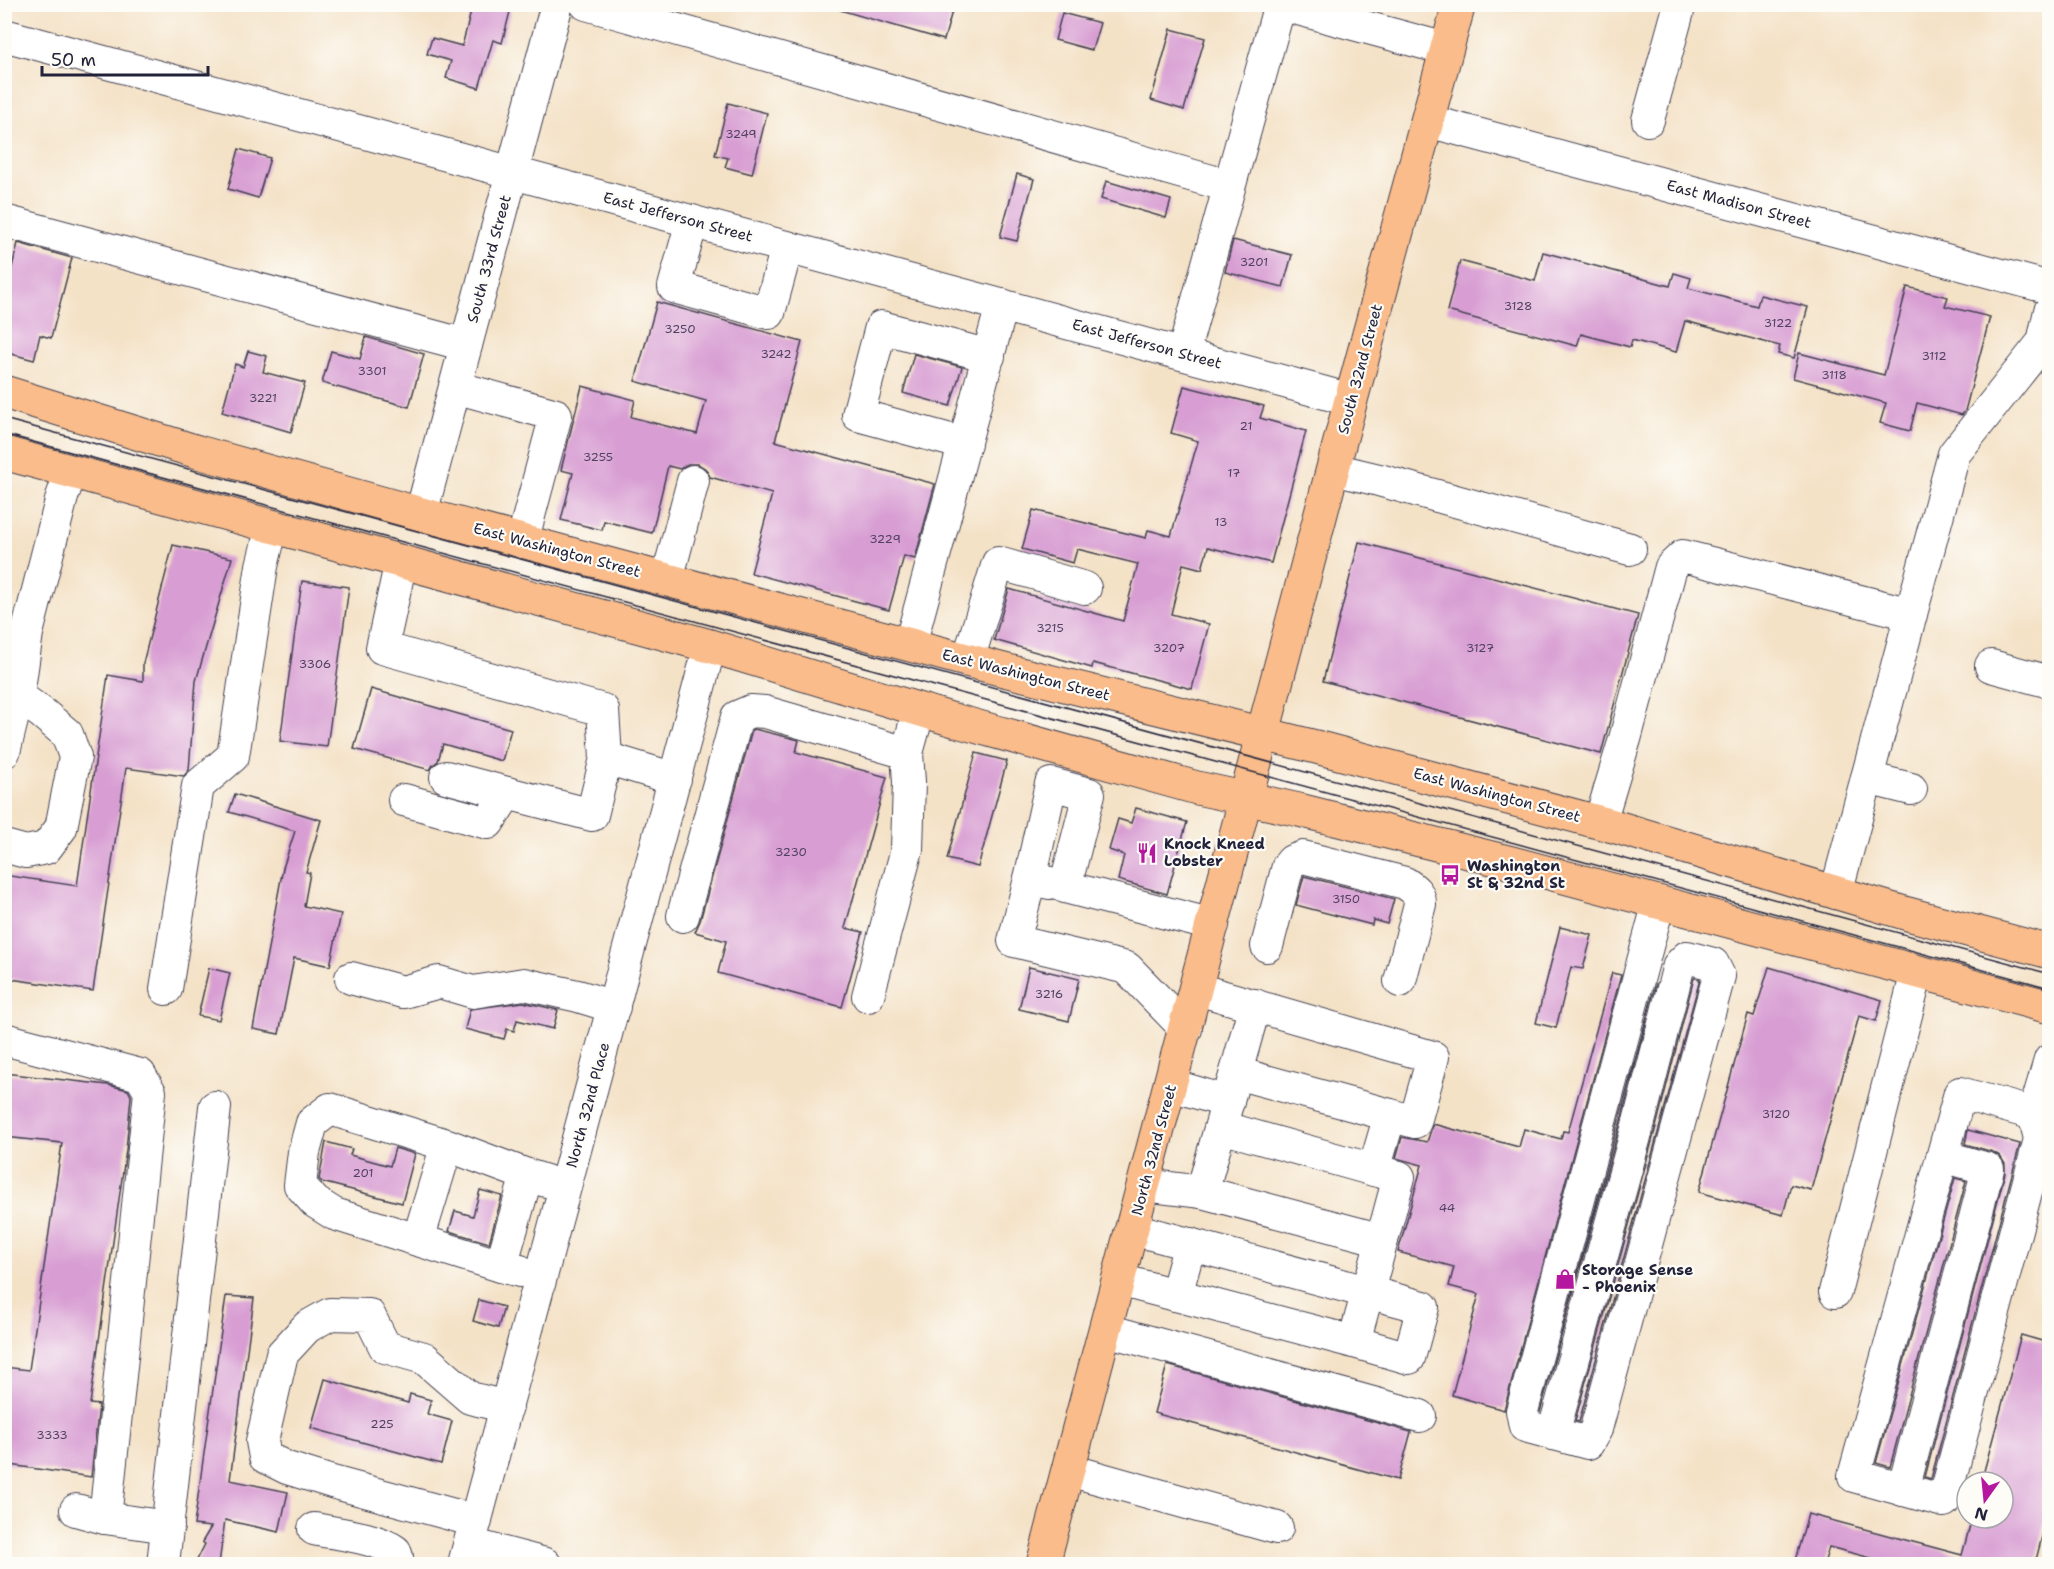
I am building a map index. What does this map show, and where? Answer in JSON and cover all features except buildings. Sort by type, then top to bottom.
[{"type":"main road","name":"South 32nd Street","points":[[1263,734],[1458,4]]},
{"type":"main road","name":"East Washington Street","points":[[4,392],[198,452],[522,542],[910,645],[1600,822],[1836,893],[2049,952]]},
{"type":"main road","points":[[4,453],[710,646],[919,710],[1197,788],[1447,847],[2049,1007]]},
{"type":"main road","name":"North 32nd Street","points":[[1043,1564],[1263,734]]},
{"type":"street","name":"South 33rd Street","points":[[421,514],[557,4]]},
{"type":"street","points":[[586,4],[1229,186]]},
{"type":"street","points":[[1183,354],[1280,4],[1446,50]]},
{"type":"street","points":[[1648,120],[1680,4]]},
{"type":"street","name":"East Jefferson Street","points":[[4,35],[1351,400]]},
{"type":"street","name":"East Madison Street","points":[[1428,121],[2049,288]]},
{"type":"street","points":[[4,221],[466,345]]},
{"type":"street","points":[[692,221],[674,287],[695,293],[769,313],[787,247]]},
{"type":"street","points":[[910,645],[1002,305]]},
{"type":"street","points":[[1836,893],[1954,454],[2043,342],[2049,311]]},
{"type":"street","points":[[965,444],[858,415],[881,327],[988,356]]},
{"type":"street","points":[[455,387],[556,415],[522,542]]},
{"type":"street","points":[[1333,470],[1379,480],[1630,549]]},
{"type":"street","points":[[4,752],[18,696],[27,633],[62,497],[71,471]]},
{"type":"street","points":[[667,580],[693,481]]},
{"type":"street","points":[[166,990],[198,786],[233,756],[262,566],[272,526]]},
{"type":"street","points":[[1600,822],[1625,739],[1671,567],[1683,556],[1911,614]]},
{"type":"street","points":[[401,561],[382,648],[603,710],[606,758],[592,815],[446,777]]},
{"type":"street","points":[[968,660],[998,563],[1085,588]]},
{"type":"street","name":"North 32nd Place","points":[[470,1543],[710,646]]},
{"type":"street","points":[[1991,666],[2049,682]]},
{"type":"street","points":[[4,846],[26,852],[46,848],[61,828],[75,758],[67,734],[18,696]]},
{"type":"street","points":[[868,996],[908,849],[907,753],[919,710]]},
{"type":"street","points":[[683,916],[737,717],[751,711],[765,712],[907,753]]},
{"type":"street","points":[[606,758],[675,779]]},
{"type":"street","points":[[1867,778],[1911,789]]},
{"type":"street","points":[[1065,887],[1089,794],[1051,784],[1014,941],[1127,968],[1186,1029]]},
{"type":"street","points":[[404,801],[488,824],[507,793]]},
{"type":"street","points":[[1267,946],[1288,866],[1292,861],[1303,857],[1405,883],[1420,896],[1420,904],[1400,981]]},
{"type":"street","points":[[1030,879],[1213,925]]},
{"type":"street","points":[[1553,1434],[1680,965],[1687,957],[1713,963],[1719,976],[1596,1430],[1588,1443],[1553,1434],[1525,1426],[1522,1412],[1659,902]]},
{"type":"street","points":[[1835,1292],[1917,972]]},
{"type":"street","points":[[351,978],[404,992],[439,982],[473,992],[524,984],[614,1007]]},
{"type":"street","points":[[1197,988],[1433,1057],[1416,1122],[1390,1115],[1228,1101]]},
{"type":"street","points":[[1202,1192],[1255,1005]]},
{"type":"street","points":[[4,1039],[140,1076],[150,1092],[91,1514],[168,1527]]},
{"type":"street","points":[[2034,1114],[1960,1093],[1854,1476],[1944,1501],[2040,1139],[2034,1114],[2049,1060]]},
{"type":"street","points":[[1171,1084],[1228,1101],[1374,1170],[1399,1177],[1354,1342]]},
{"type":"street","points":[[163,1564],[215,1107]]},
{"type":"street","points":[[541,1276],[501,1266],[334,1214],[315,1202],[300,1185],[304,1152],[312,1123],[330,1109],[447,1145],[527,1175],[566,1186]]},
{"type":"street","points":[[1374,1170],[1390,1115]]},
{"type":"street","points":[[418,1240],[447,1145]]},
{"type":"street","points":[[1904,1490],[1988,1169],[1943,1156]]},
{"type":"street","points":[[501,1266],[527,1175]]},
{"type":"street","points":[[1144,1185],[1202,1192],[1382,1240]]},
{"type":"street","points":[[1119,1280],[1409,1358],[1423,1307],[1132,1229]]},
{"type":"street","points":[[1176,1295],[1190,1244]]},
{"type":"street","points":[[507,1407],[470,1398],[424,1358],[385,1347],[369,1316],[330,1314],[307,1327],[282,1354],[262,1442],[265,1457],[288,1468],[332,1482],[470,1543],[545,1564]]},
{"type":"street","points":[[1106,1330],[1419,1416]]},
{"type":"street","points":[[1069,1470],[1277,1528]]},
{"type":"street","points":[[314,1529],[380,1543],[395,1551],[394,1564]]},
{"type":"tram line","points":[[4,419],[2050,974]]},
{"type":"tram line","points":[[4,434],[2050,988]]},
{"type":"place","name":"Knock Kneed Lobster","points":[[1147,853]]},
{"type":"place","name":"Washington St & 32nd St","points":[[1450,875]]},
{"type":"place","name":"Storage Sense - Phoenix","points":[[1565,1279]]}]
